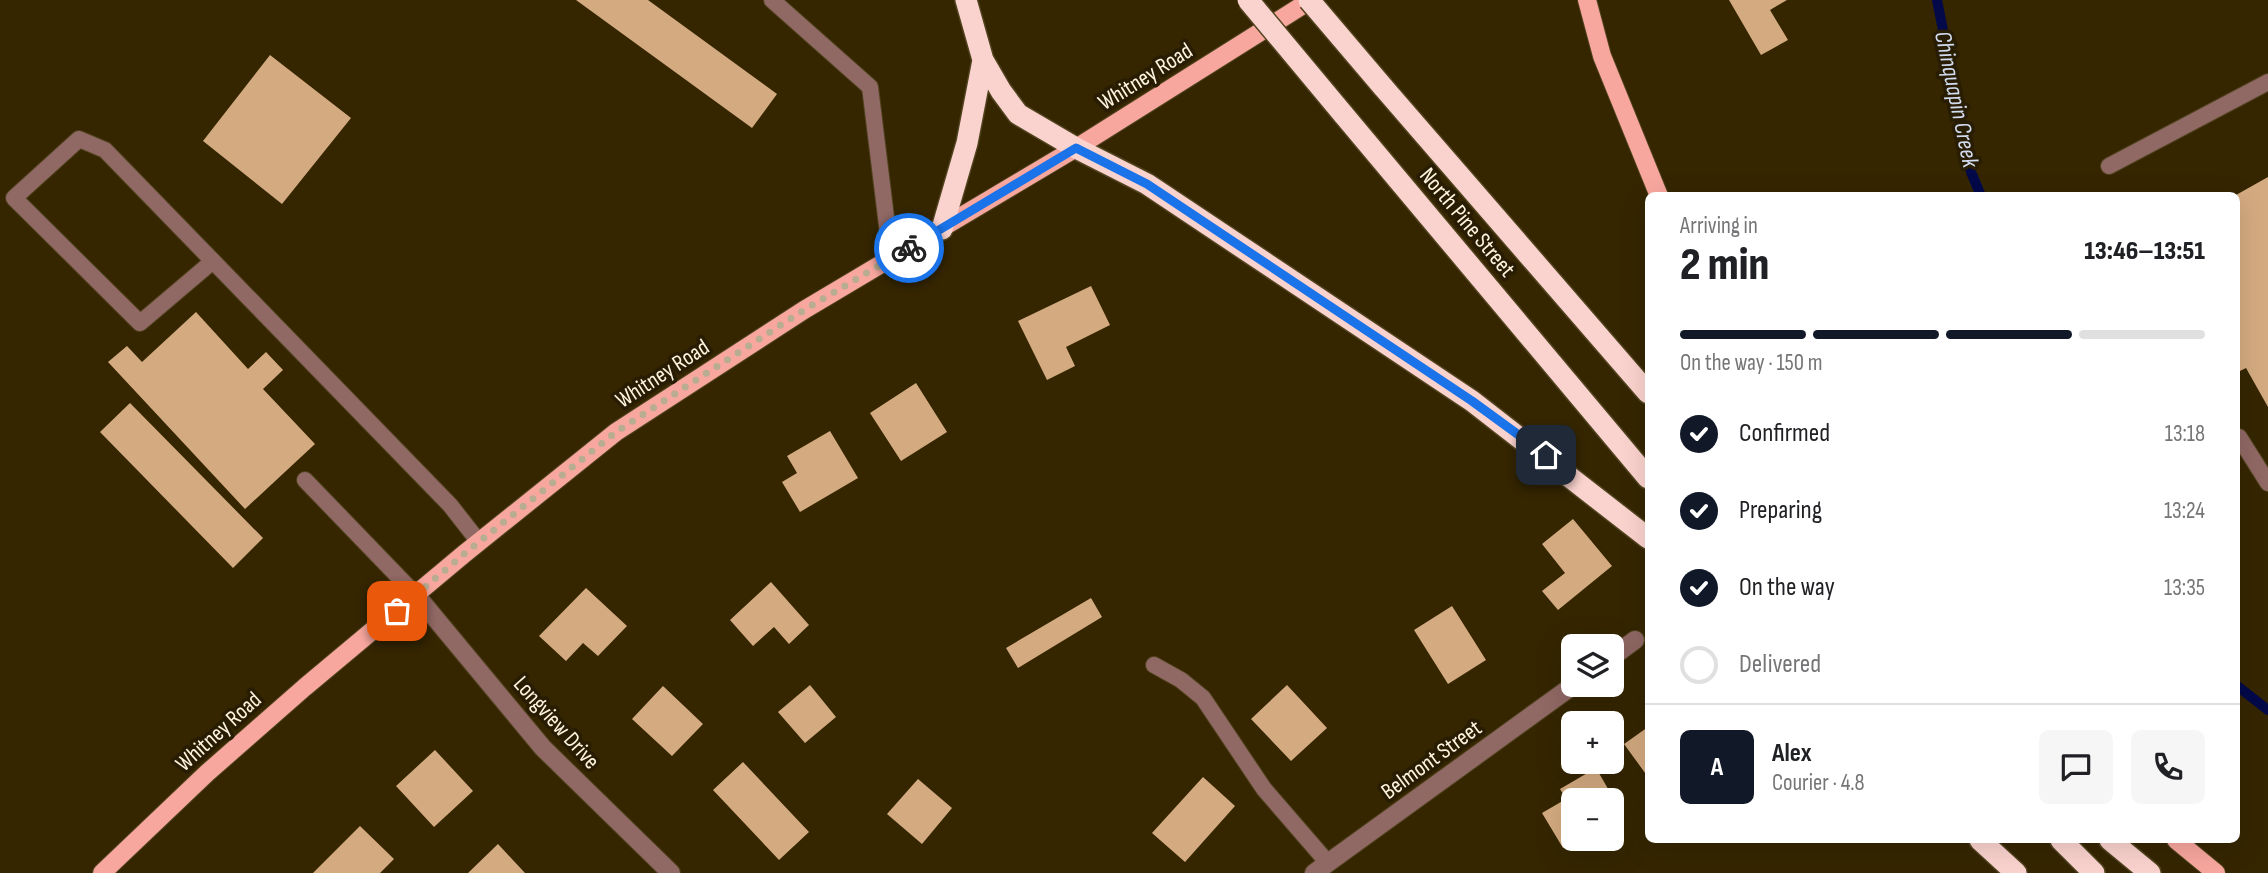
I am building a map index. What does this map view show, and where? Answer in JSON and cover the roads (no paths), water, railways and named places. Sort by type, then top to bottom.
[{"type":"highway","points":[[966,0],[983,60],[1018,114],[1076,148],[1147,184],[1472,401],[1546,455],[1645,536]]},
{"type":"highway","name":"North Pine Street","points":[[1248,0],[1645,474]]},
{"type":"highway","name":"North Pine Street","points":[[1310,0],[1645,390]]},
{"type":"highway","points":[[942,229],[967,143],[983,60]]},
{"type":"highway","points":[[1983,843],[2010,869]]},
{"type":"highway","points":[[2064,843],[2094,873]]},
{"type":"highway","points":[[2114,843],[2150,873]]},
{"type":"main road","name":"Whitney Road","points":[[102,873],[227,755],[305,687],[616,432],[804,310],[1076,148],[1310,0]]},
{"type":"main road","points":[[1587,0],[1602,56],[1657,192]]},
{"type":"main road","points":[[2180,843],[2216,873]]},
{"type":"street","name":"Longview Drive","points":[[416,595],[543,748],[671,873]]},
{"type":"street","points":[[1624,648],[1635,640]]},
{"type":"street","name":"Belmont Street","points":[[1321,868],[1561,694]]},
{"type":"lane","points":[[772,0],[870,87],[891,258]]},
{"type":"lane","points":[[2109,166],[2268,82]]},
{"type":"lane","points":[[213,261],[141,323],[14,198],[79,139],[105,150],[213,261],[450,505],[479,542]]},
{"type":"lane","points":[[2240,439],[2268,483]]},
{"type":"lane","points":[[305,480],[416,595]]},
{"type":"lane","points":[[1154,665],[1181,680],[1203,698],[1321,868]]},
{"type":"waterway","name":"Chinquapin Creek","points":[[1937,0],[1971,172],[1979,192]]},
{"type":"waterway","name":"Chinquapin Creek","points":[[2240,688],[2268,710]]}]
